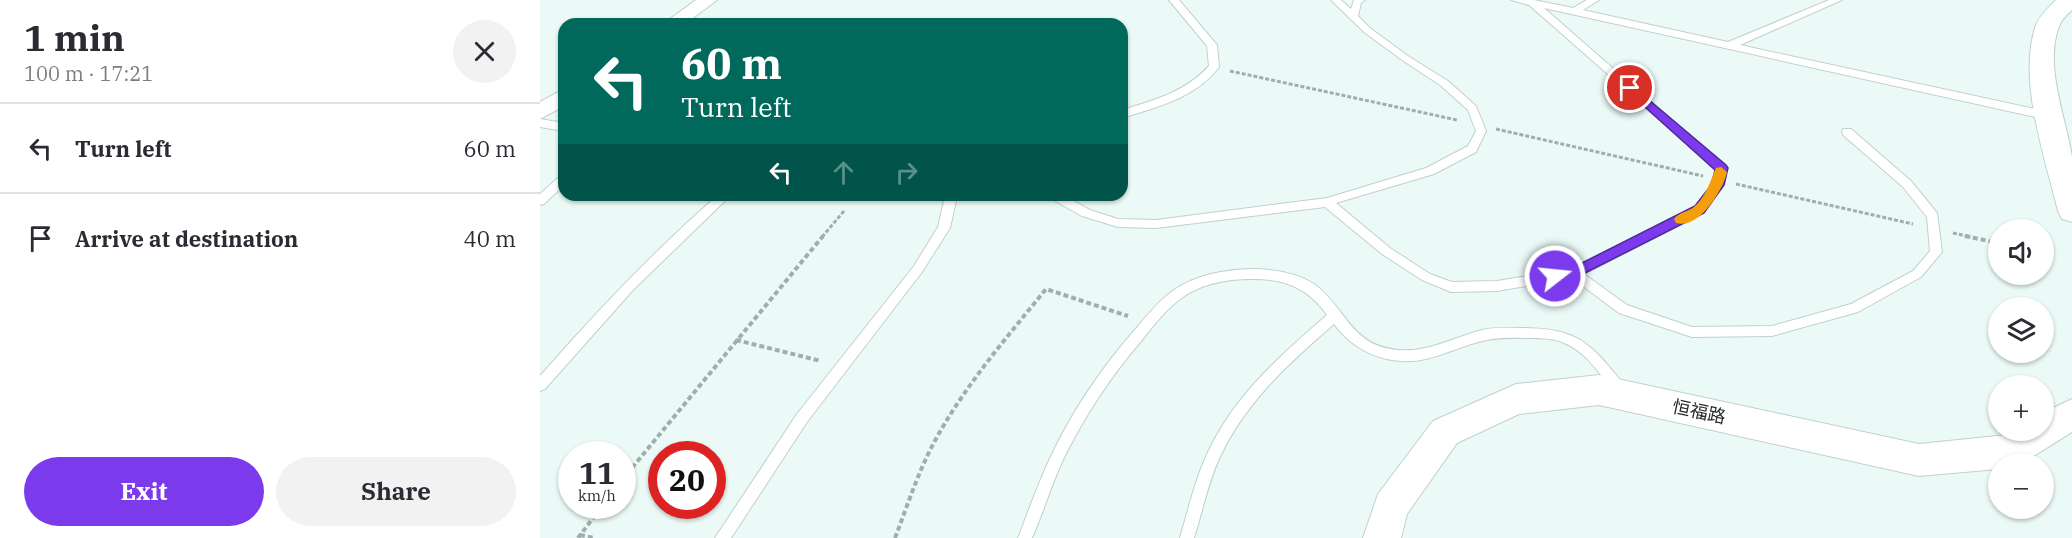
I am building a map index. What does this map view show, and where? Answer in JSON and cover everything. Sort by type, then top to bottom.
[{"type":"street","points":[[681,18],[708,0]]},
{"type":"street","points":[[2069,0],[2048,23],[2041,64],[2050,116],[2072,211]]},
{"type":"street","points":[[540,112],[558,100]]},
{"type":"street","name":"恒福路","points":[[1382,538],[1391,506],[1445,432],[1516,399],[1599,390],[1919,460],[2012,451],[2072,414]]},
{"type":"lane","points":[[1128,112],[1175,97],[1201,84],[1214,67],[1212,45],[1174,0]]},
{"type":"lane","points":[[1065,201],[1086,213],[1119,223],[1156,224],[1327,202],[1430,171],[1472,149],[1481,131],[1472,108],[1444,83],[1405,58],[1353,17],[1336,0]]},
{"type":"lane","points":[[1353,17],[1357,2],[1360,0]]},
{"type":"lane","points":[[1516,0],[1574,10],[2050,116]]},
{"type":"lane","points":[[1574,10],[1594,0]]},
{"type":"lane","points":[[1730,45],[1838,0]]},
{"type":"lane","points":[[1327,202],[1386,251],[1426,277],[1450,287],[1497,286],[1574,273],[1699,210],[1719,180],[1722,168],[1531,2]]},
{"type":"lane","points":[[540,123],[558,126]]},
{"type":"lane","points":[[1574,273],[1623,309],[1692,332],[1772,331],[1854,308],[1917,274],[1936,252],[1933,216],[1906,184],[1847,132]]},
{"type":"lane","points":[[540,201],[558,184]]},
{"type":"lane","points":[[540,386],[604,312],[718,201]]},
{"type":"lane","points":[[722,538],[802,418],[918,269],[945,228],[950,201]]},
{"type":"lane","points":[[1025,538],[1058,457],[1087,407],[1138,333],[1179,293],[1205,281],[1233,274],[1266,274],[1303,284],[1316,292],[1353,337],[1385,353],[1406,356],[1440,349],[1487,334],[1538,332],[1559,334],[1577,342],[1593,356],[1624,396]]},
{"type":"lane","points":[[1187,538],[1216,450],[1245,405],[1284,360],[1335,315]]},
{"type":"path","points":[[1214,67],[1988,241]]},
{"type":"path","points":[[636,463],[844,211]]},
{"type":"path","points":[[895,538],[914,488],[943,426],[994,355],[1046,289],[1149,322]]},
{"type":"path","points":[[736,340],[821,361]]},
{"type":"path","points":[[592,519],[579,536],[594,538]]},
{"type":"slow traffic","points":[[1680,219],[1699,210],[1718,185],[1721,172]]},
{"type":"route","points":[[1555,276],[1574,273],[1699,210],[1718,185],[1722,168],[1630,88]]}]
